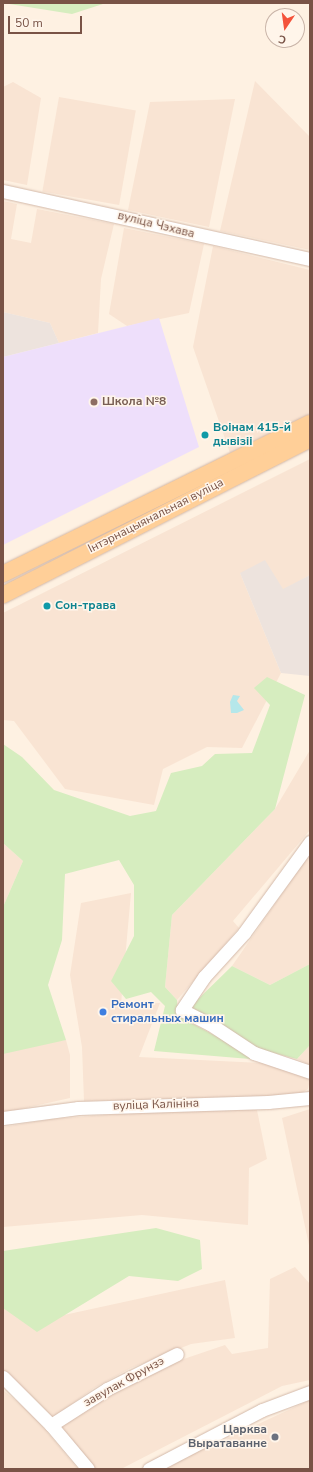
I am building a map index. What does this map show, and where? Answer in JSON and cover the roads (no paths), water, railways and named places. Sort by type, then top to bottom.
[{"type":"main road","name":"Інтэрнацыянальная вуліца","points":[[3,595],[310,423]]},
{"type":"main road","name":"Інтэрнацыянальная вуліца","points":[[3,574],[215,477],[310,439]]},
{"type":"street","name":"вуліца Чэхава","points":[[3,191],[310,259]]},
{"type":"street","points":[[310,842],[244,933],[204,978],[182,1010],[210,1024],[254,1053],[310,1072]]},
{"type":"street","name":"вуліца Калініна","points":[[3,1118],[78,1108],[268,1102],[310,1098]]},
{"type":"street","name":"завулак Фрунзэ","points":[[51,1425],[107,1389],[177,1354]]},
{"type":"street","points":[[3,1377],[51,1425],[88,1469]]},
{"type":"street","points":[[149,1469],[262,1410],[310,1392]]},
{"type":"water","points":[[233,695],[240,696],[237,701],[244,710],[237,713],[231,713],[230,702]]},
{"type":"place","name":"Школа №8","points":[[94,402]]},
{"type":"place","name":"Воінам 415-й дывізіі","points":[[205,435]]},
{"type":"place","name":"Сон-трава","points":[[47,606]]},
{"type":"place","name":"Ремонт стиральных машин","points":[[103,1012]]},
{"type":"place","name":"Царква Выратаванне","points":[[275,1437]]}]
